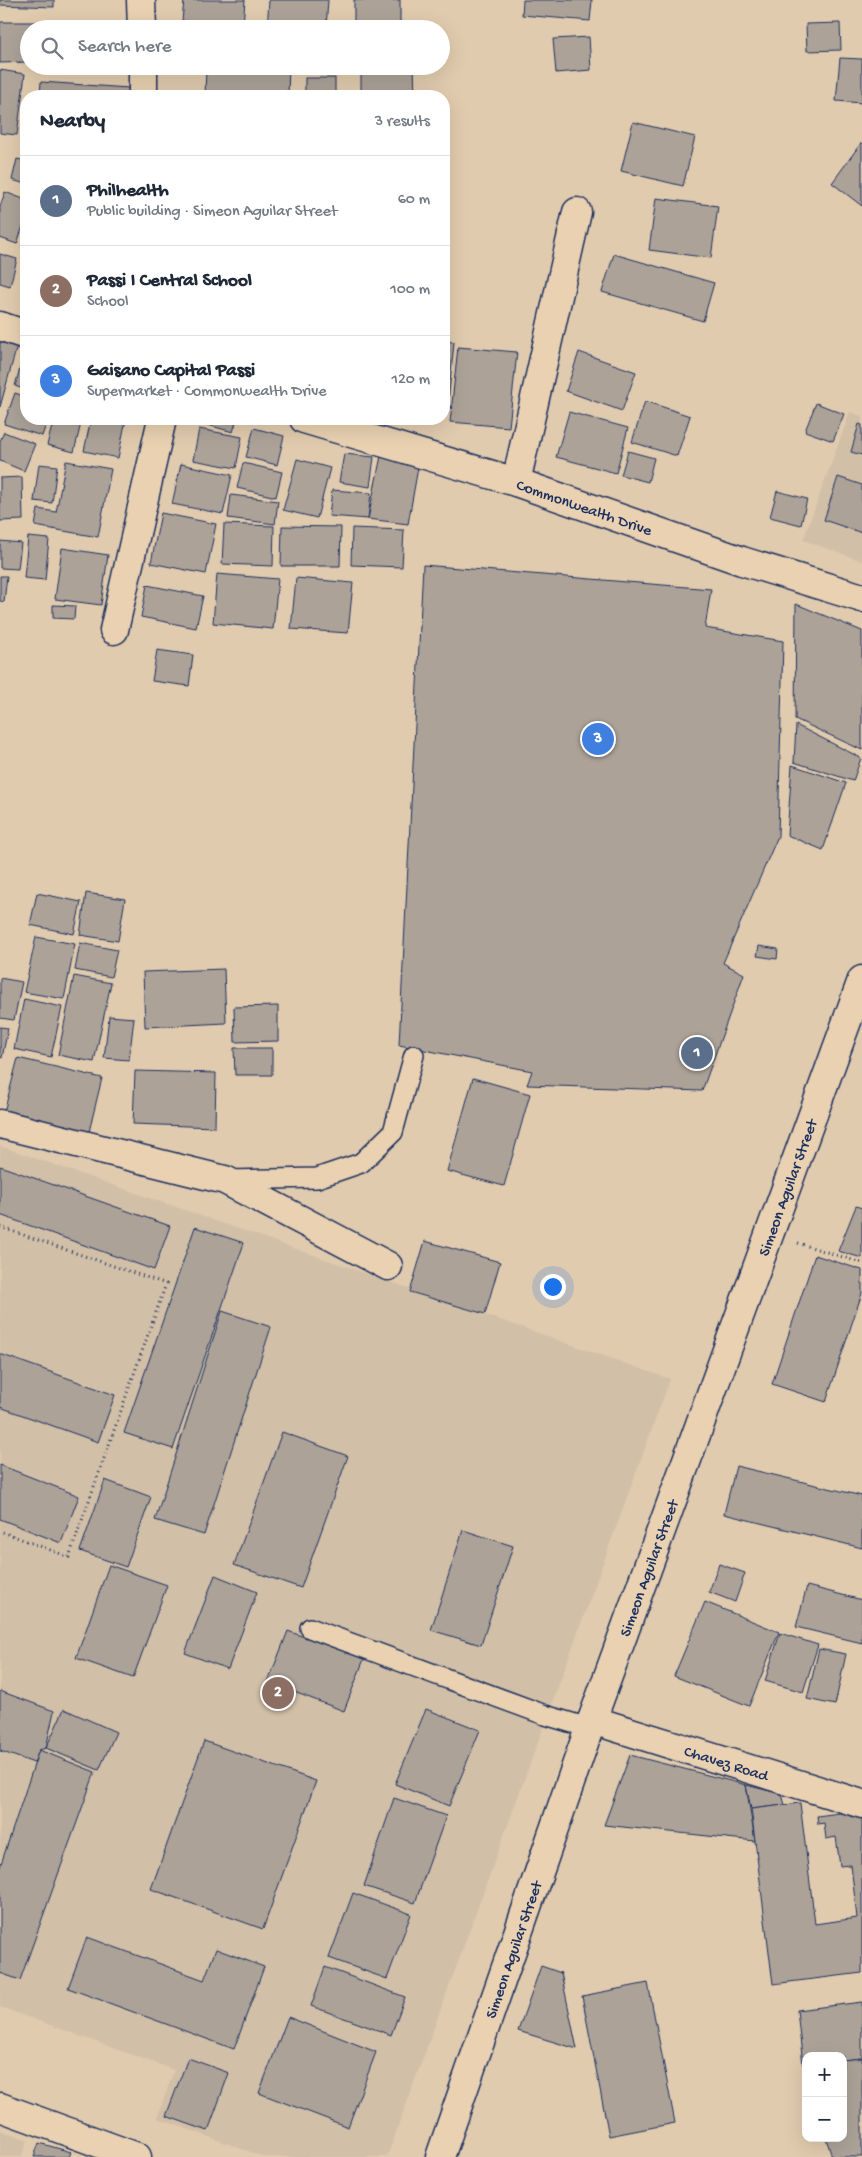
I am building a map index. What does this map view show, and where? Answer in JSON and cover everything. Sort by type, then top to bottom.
[{"type":"main road","points":[[141,0],[142,20]]},
{"type":"main road","points":[[143,75],[143,90]]},
{"type":"main road","points":[[516,482],[577,212]]},
{"type":"main road","points":[[0,326],[20,333]]},
{"type":"main road","points":[[114,630],[161,425]]},
{"type":"main road","name":"Commonwealth Drive","points":[[324,425],[516,482],[742,561],[862,598]]},
{"type":"main road","name":"Simeon Aguilar Street","points":[[440,2157],[590,1724],[862,980]]},
{"type":"main road","points":[[0,1124],[224,1180],[388,1266]]},
{"type":"main road","name":"Chavez Road","points":[[590,1724],[862,1804]]},
{"type":"main road","points":[[0,2107],[138,2157]]},
{"type":"lane","points":[[224,1180],[317,1178],[361,1163],[393,1132],[414,1056]]},
{"type":"lane","points":[[310,1628],[544,1715],[590,1724]]},
{"type":"path","points":[[0,1227],[166,1284],[69,1557],[0,1532]]},
{"type":"path","points":[[769,1233],[862,1263]]},
{"type":"shaded area","points":[[850,412],[862,416],[862,561],[803,540]]},
{"type":"shaded area","points":[[0,1146],[670,1379],[387,2157],[264,2157],[157,2118],[174,2070],[0,2007]]},
{"type":"shaded area","points":[[0,2130],[28,2140],[21,2157],[0,2157]]},
{"type":"building","points":[[0,0],[54,0],[54,7],[0,5]]},
{"type":"building","points":[[184,0],[245,0],[243,20],[182,20]]},
{"type":"building","points":[[269,0],[328,0],[327,20],[268,20]]},
{"type":"building","points":[[354,0],[400,0],[400,20],[354,20]]},
{"type":"building","points":[[523,0],[592,0],[590,21],[522,15]]},
{"type":"building","points":[[0,22],[20,22],[20,62],[0,63]]},
{"type":"building","points":[[840,23],[841,50],[807,51],[806,24]]},
{"type":"building","points":[[589,37],[591,70],[556,73],[553,39]]},
{"type":"building","points":[[840,58],[862,59],[862,103],[836,101]]},
{"type":"building","points":[[0,70],[25,75],[23,90],[20,90],[17,135],[0,133]]},
{"type":"building","points":[[206,75],[289,75],[288,90],[205,90]]},
{"type":"building","points":[[361,75],[414,75],[415,90],[361,90]]},
{"type":"building","points":[[305,78],[335,78],[335,90],[305,90]]},
{"type":"building","points":[[41,82],[129,88],[129,90],[40,90]]},
{"type":"building","points":[[633,122],[695,137],[683,186],[621,171]]},
{"type":"building","points":[[862,144],[862,206],[832,183]]},
{"type":"building","points":[[17,159],[20,160],[20,182],[12,180]]},
{"type":"building","points":[[5,192],[20,198],[20,235],[17,244],[0,238],[0,207]]},
{"type":"building","points":[[656,198],[718,206],[711,258],[649,250]]},
{"type":"building","points":[[0,254],[17,259],[10,286],[0,283]]},
{"type":"building","points":[[614,254],[714,283],[703,321],[602,292]]},
{"type":"building","points":[[0,342],[17,346],[0,407]]},
{"type":"building","points":[[450,342],[454,342],[450,383]]},
{"type":"building","points":[[458,347],[517,352],[509,427],[450,422]]},
{"type":"building","points":[[579,352],[636,372],[622,411],[566,391]]},
{"type":"building","points":[[20,368],[20,388],[15,386]]},
{"type":"building","points":[[15,393],[20,395],[20,425],[46,425],[42,436],[4,424]]},
{"type":"building","points":[[645,401],[690,416],[677,456],[632,442]]},
{"type":"building","points":[[816,403],[844,414],[833,441],[805,431]]},
{"type":"building","points":[[569,412],[628,428],[616,473],[556,457]]},
{"type":"building","points":[[859,424],[862,425],[862,455],[851,452]]},
{"type":"building","points":[[52,425],[81,425],[74,452],[47,445]]},
{"type":"building","points":[[90,425],[125,425],[118,458],[84,451]]},
{"type":"building","points":[[208,425],[235,425],[233,432]]},
{"type":"building","points":[[254,428],[284,436],[277,465],[246,457]]},
{"type":"building","points":[[199,429],[242,437],[236,468],[193,460]]},
{"type":"building","points":[[4,432],[35,444],[24,471],[0,461],[0,441]]},
{"type":"building","points":[[628,451],[654,458],[648,482],[621,475]]},
{"type":"building","points":[[344,454],[374,457],[370,487],[339,482]]},
{"type":"building","points":[[381,456],[419,462],[408,524],[368,519]]},
{"type":"building","points":[[297,459],[330,468],[317,518],[283,510]]},
{"type":"building","points":[[66,461],[111,469],[98,537],[35,526],[38,509],[56,512]]},
{"type":"building","points":[[243,463],[282,472],[276,497],[237,488]]},
{"type":"building","points":[[39,464],[57,466],[52,503],[34,501]]},
{"type":"building","points":[[181,464],[232,475],[223,514],[172,504]]},
{"type":"building","points":[[22,477],[23,520],[0,521],[0,478]]},
{"type":"building","points":[[838,477],[862,485],[862,533],[824,520]]},
{"type":"building","points":[[332,490],[371,493],[368,519],[329,516]]},
{"type":"building","points":[[777,491],[807,499],[801,525],[770,517]]},
{"type":"building","points":[[231,495],[278,501],[275,524],[228,518]]},
{"type":"building","points":[[161,513],[216,524],[206,574],[151,563]]},
{"type":"building","points":[[224,524],[274,526],[273,566],[222,564]]},
{"type":"building","points":[[282,526],[341,527],[340,566],[281,566]]},
{"type":"building","points":[[352,528],[404,530],[402,567],[351,565]]},
{"type":"building","points":[[28,537],[49,539],[45,580],[24,578]]},
{"type":"building","points":[[0,541],[21,543],[18,569],[0,568]]},
{"type":"building","points":[[62,548],[108,555],[101,605],[55,599]]},
{"type":"building","points":[[423,565],[711,589],[705,628],[783,641],[778,836],[723,963],[744,974],[702,1091],[527,1085],[532,1071],[399,1045]]},
{"type":"building","points":[[217,574],[278,579],[273,629],[213,623]]},
{"type":"building","points":[[0,576],[7,576],[4,602],[0,601]]},
{"type":"building","points":[[296,578],[353,583],[348,633],[291,629]]},
{"type":"building","points":[[147,585],[203,596],[196,628],[141,617]]},
{"type":"building","points":[[796,604],[862,631],[862,750],[795,719]]},
{"type":"building","points":[[53,605],[75,606],[74,619],[53,618]]},
{"type":"building","points":[[157,650],[193,655],[189,686],[152,681]]},
{"type":"building","points":[[796,725],[861,758],[853,781],[794,762]]},
{"type":"building","points":[[792,765],[846,783],[823,850],[787,835]]},
{"type":"building","points":[[37,893],[81,902],[74,934],[30,925]]},
{"type":"building","points":[[86,893],[125,899],[118,941],[80,935]]},
{"type":"building","points":[[36,937],[75,944],[64,999],[24,992]]},
{"type":"building","points":[[80,943],[117,950],[111,977],[75,970]]},
{"type":"building","points":[[759,946],[778,949],[777,959],[757,956]]},
{"type":"building","points":[[224,969],[226,1023],[145,1027],[143,972]]},
{"type":"building","points":[[74,976],[111,983],[94,1062],[58,1055]]},
{"type":"building","points":[[0,978],[22,982],[14,1020],[0,1018]]},
{"type":"building","points":[[24,999],[62,1007],[51,1057],[14,1049]]},
{"type":"building","points":[[278,1006],[278,1041],[235,1042],[234,1007]]},
{"type":"building","points":[[109,1016],[134,1018],[129,1060],[104,1058]]},
{"type":"building","points":[[0,1027],[8,1028],[2,1058],[0,1057]]},
{"type":"building","points":[[234,1048],[272,1048],[272,1075],[235,1075]]},
{"type":"building","points":[[18,1058],[102,1078],[88,1136],[3,1116]]},
{"type":"building","points":[[135,1071],[216,1073],[215,1127],[133,1124]]},
{"type":"building","points":[[473,1078],[530,1094],[504,1186],[447,1171]]},
{"type":"building","points":[[0,1166],[170,1226],[154,1270],[0,1215]]},
{"type":"building","points":[[856,1206],[862,1208],[862,1258],[838,1251]]},
{"type":"building","points":[[195,1227],[244,1243],[173,1449],[124,1433]]},
{"type":"building","points":[[425,1241],[500,1262],[485,1314],[410,1292]]},
{"type":"building","points":[[815,1255],[862,1270],[862,1293],[826,1402],[772,1384]]},
{"type":"building","points":[[222,1311],[271,1327],[204,1535],[155,1520]]},
{"type":"building","points":[[0,1354],[115,1395],[98,1442],[0,1407]]},
{"type":"building","points":[[282,1432],[348,1456],[301,1588],[234,1565]]},
{"type":"building","points":[[0,1465],[79,1496],[61,1543],[0,1519]]},
{"type":"building","points":[[736,1466],[862,1496],[862,1548],[724,1514]]},
{"type":"building","points":[[105,1480],[151,1497],[126,1567],[80,1551]]},
{"type":"building","points":[[463,1530],[513,1546],[481,1645],[431,1630]]},
{"type":"building","points":[[719,1564],[745,1573],[735,1602],[709,1592]]},
{"type":"building","points":[[109,1565],[167,1585],[133,1678],[76,1658]]},
{"type":"building","points":[[215,1575],[257,1592],[228,1669],[185,1653]]},
{"type":"building","points":[[807,1586],[862,1600],[862,1643],[796,1627]]},
{"type":"building","points":[[705,1602],[779,1632],[749,1706],[674,1676]]},
{"type":"building","points":[[288,1631],[364,1659],[344,1711],[268,1682]]},
{"type":"building","points":[[780,1633],[818,1645],[803,1692],[765,1681]]},
{"type":"building","points":[[819,1649],[846,1654],[835,1705],[807,1699]]},
{"type":"building","points":[[0,1691],[54,1711],[46,1748],[39,1750],[34,1763],[0,1751]]},
{"type":"building","points":[[64,1709],[116,1732],[99,1770],[46,1748]]},
{"type":"building","points":[[426,1709],[480,1730],[449,1806],[395,1784]]},
{"type":"building","points":[[204,1741],[316,1781],[263,1929],[151,1889]]},
{"type":"building","points":[[39,1750],[95,1772],[20,1980],[0,1973],[0,1867]]},
{"type":"building","points":[[630,1755],[746,1785],[755,1841],[604,1825]]},
{"type":"building","points":[[746,1785],[782,1794],[785,1805],[751,1809]]},
{"type":"building","points":[[394,1798],[446,1816],[415,1903],[364,1886]]},
{"type":"building","points":[[800,1803],[815,1924],[857,1918],[851,1865],[840,1866],[836,1837],[826,1839],[824,1823],[818,1824],[817,1816],[862,1810],[862,1973],[773,1984],[751,1809]]},
{"type":"building","points":[[353,1893],[411,1914],[387,1979],[329,1958]]},
{"type":"building","points":[[87,1937],[204,1980],[216,1949],[264,1967],[234,2049],[68,1988]]},
{"type":"building","points":[[541,1966],[561,1973],[577,2049],[518,2031]]},
{"type":"building","points":[[325,1967],[405,1997],[391,2035],[311,2006]]},
{"type":"building","points":[[648,1983],[675,2123],[609,2136],[582,1996]]},
{"type":"building","points":[[862,2002],[862,2058],[847,2060],[847,2052],[802,2052],[802,2056],[797,2010]]},
{"type":"building","points":[[288,2017],[376,2052],[348,2127],[259,2093]]},
{"type":"building","points":[[188,2058],[229,2073],[208,2131],[166,2116]]},
{"type":"building","points":[[862,2058],[862,2157],[832,2157],[827,2142],[847,2142],[847,2060]]},
{"type":"building","points":[[39,2143],[71,2152],[69,2157],[34,2157]]},
{"type":"place","name":"Gaisano Capital Passi","points":[[598,739]]},
{"type":"place","name":"Philhealth","points":[[697,1053]]},
{"type":"place","name":"Passi I Central School","points":[[278,1693]]}]
